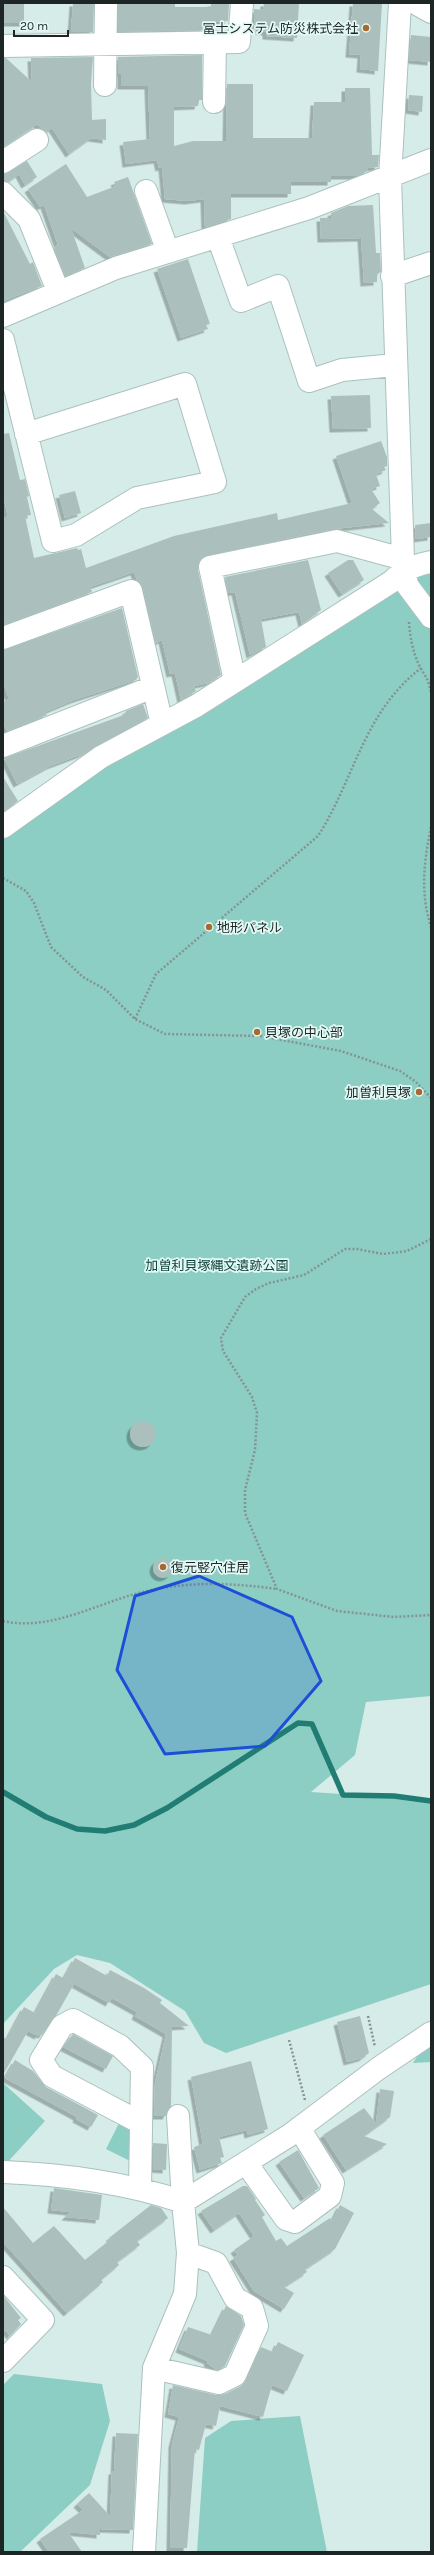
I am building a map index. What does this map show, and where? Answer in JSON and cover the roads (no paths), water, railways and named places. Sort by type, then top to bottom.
[{"type":"street","points":[[105,86],[104,44],[106,3]]},
{"type":"street","points":[[3,46],[239,42],[242,3]]},
{"type":"street","points":[[400,3],[390,178],[392,276],[403,565],[407,585],[431,617]]},
{"type":"street","points":[[415,3],[431,12]]},
{"type":"street","points":[[214,102],[215,42]]},
{"type":"street","points":[[3,162],[37,140]]},
{"type":"street","points":[[3,316],[116,268],[309,208],[390,178],[431,160]]},
{"type":"street","points":[[146,191],[168,252]]},
{"type":"street","points":[[4,196],[29,219],[58,292]]},
{"type":"street","points":[[218,237],[241,301],[278,286],[309,381],[342,370],[395,364]]},
{"type":"street","points":[[392,276],[431,262]]},
{"type":"street","points":[[3,340],[26,434],[53,541],[76,535],[137,498],[215,482],[186,384],[26,434]]},
{"type":"street","points":[[235,681],[210,568],[337,541],[403,565],[431,562]]},
{"type":"street","points":[[3,827],[101,758],[235,681],[391,582],[403,565]]},
{"type":"street","points":[[3,638],[131,591],[162,724]]},
{"type":"street","points":[[3,746],[153,687]]},
{"type":"street","points":[[140,2189],[142,2067],[120,2046],[73,2020],[62,2026],[41,2060],[52,2076],[141,2123]]},
{"type":"street","points":[[183,2202],[246,2163],[379,2068],[431,2033]]},
{"type":"street","points":[[144,2552],[154,2368],[184,2294],[188,2253],[183,2202],[178,2116]]},
{"type":"street","points":[[246,2163],[286,2219],[295,2222],[330,2196],[333,2184],[304,2123]]},
{"type":"street","points":[[3,2172],[153,2191],[183,2202]]},
{"type":"street","points":[[154,2368],[219,2383],[235,2374],[257,2326],[252,2308],[234,2298],[216,2263],[188,2253]]},
{"type":"street","points":[[3,2277],[43,2320],[3,2361]]},
{"type":"waterway","points":[[3,1792],[46,1817],[77,1829],[105,1831],[134,1825],[167,1808],[298,1723],[312,1724],[343,1795],[394,1796],[431,1801]]},
{"type":"place","name":"冨士システム防災株式会社","points":[[366,28]]},
{"type":"place","name":"地形パネル","points":[[209,927]]},
{"type":"place","name":"貝塚の中心部","points":[[257,1032]]},
{"type":"place","name":"加曽利貝塚","points":[[419,1092]]},
{"type":"place","name":"復元竪穴住居","points":[[163,1567]]},
{"type":"park label","name":"加曽利貝塚縄文遺跡公園","points":[[217,1265]]}]
